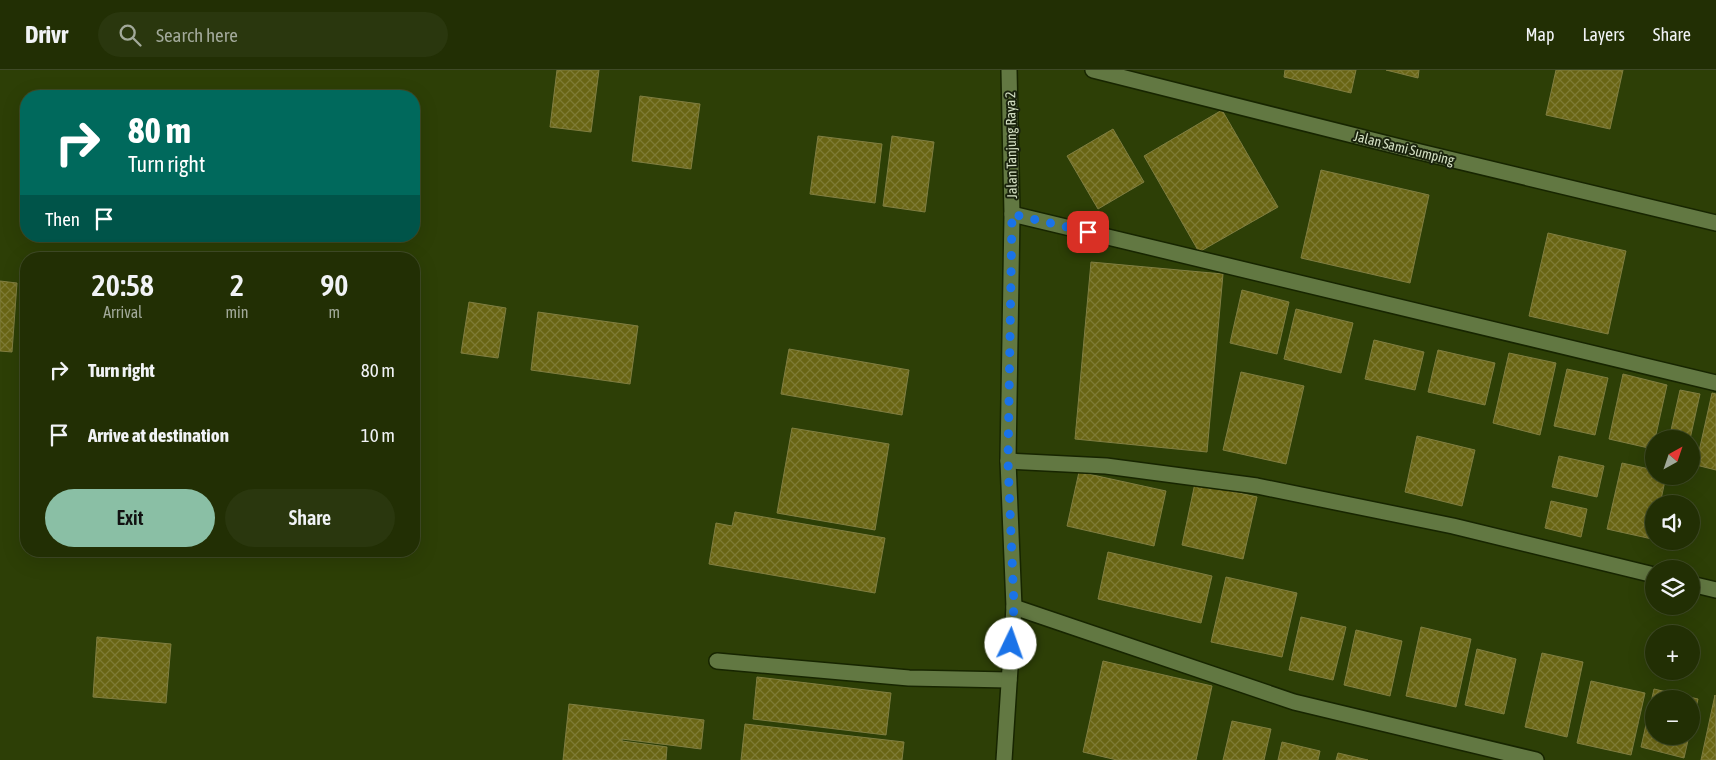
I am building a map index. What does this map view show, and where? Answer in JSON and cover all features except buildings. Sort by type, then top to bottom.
[{"type":"street","name":"Jalan Tanjung Raya 2","points":[[1004,760],[1014,606],[1008,462],[1012,214],[1009,70]]},
{"type":"street","name":"Jalan Sami Sumping","points":[[1093,70],[1416,151],[1716,223]]},
{"type":"street","points":[[1012,214],[1716,383]]},
{"type":"street","points":[[1008,462],[1106,466],[1256,486],[1453,526],[1645,573]]},
{"type":"street","points":[[1700,586],[1716,590]]},
{"type":"street","points":[[1014,606],[1294,702],[1536,760]]},
{"type":"street","points":[[717,661],[909,678],[1009,680]]},
{"type":"route","points":[[1011,644],[1014,606],[1008,462],[1012,214],[1088,232]]}]
